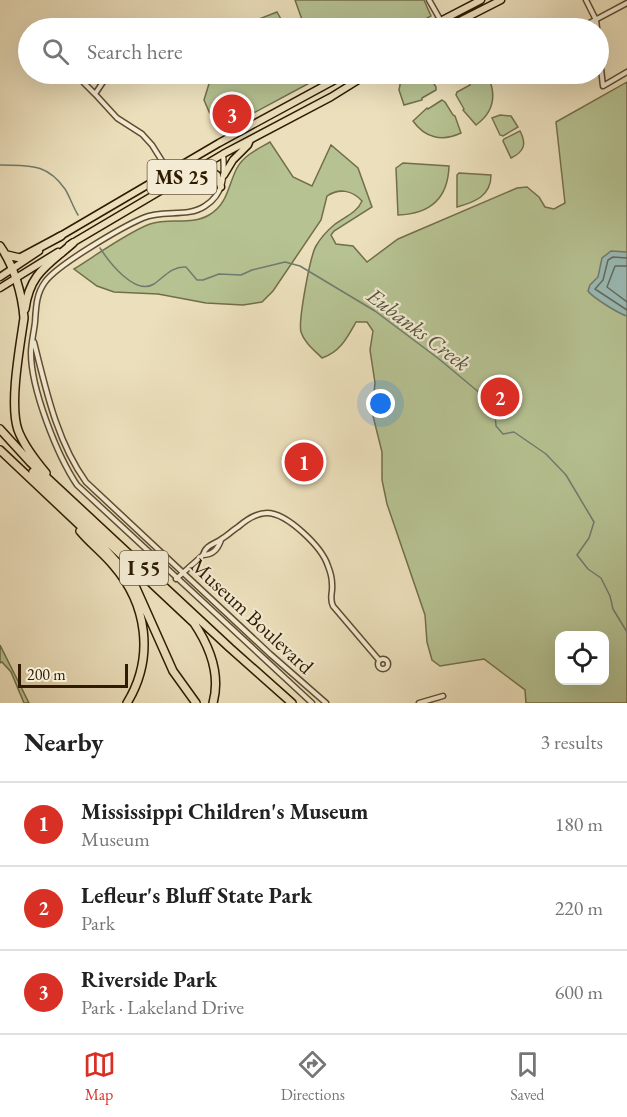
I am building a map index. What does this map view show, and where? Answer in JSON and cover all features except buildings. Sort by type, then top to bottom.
[{"type":"highway","points":[[447,18],[481,0]]},
{"type":"highway","points":[[468,18],[501,0]]},
{"type":"highway","name":"MS 25","points":[[0,277],[61,236],[169,172],[328,84]]},
{"type":"highway","name":"MS 25","points":[[0,288],[176,181],[352,84]]},
{"type":"highway","points":[[324,86],[331,97]]},
{"type":"highway","points":[[224,175],[238,153],[248,145],[250,140]]},
{"type":"highway","points":[[219,143],[223,154]]},
{"type":"highway","points":[[169,172],[176,181],[184,181],[200,172],[211,171],[217,175],[221,186]]},
{"type":"highway","points":[[7,255],[20,258],[61,236]]},
{"type":"highway","points":[[61,491],[26,446],[18,429],[15,391],[27,293],[32,281],[43,269],[73,243]]},
{"type":"highway","points":[[0,246],[13,269],[24,318]]},
{"type":"highway","points":[[0,431],[32,470],[194,623],[206,641],[213,664],[215,686],[213,703]]},
{"type":"highway","name":"I 55","points":[[0,431],[61,491],[292,703]]},
{"type":"highway","name":"I 55","points":[[0,452],[105,549],[129,578],[173,671],[196,703]]},
{"type":"highway","points":[[65,513],[81,534],[121,574],[133,592],[140,610],[144,634],[143,657],[139,677],[127,703]]},
{"type":"street","points":[[429,0],[439,18]]},
{"type":"street","points":[[586,0],[595,18]]},
{"type":"street","points":[[600,18],[627,3]]},
{"type":"street","points":[[609,82],[627,72]]},
{"type":"street","points":[[85,84],[117,118],[142,134],[169,172]]},
{"type":"street","points":[[95,94],[102,84]]},
{"type":"street","name":"Museum Boulevard","points":[[223,154],[224,175],[221,186],[203,208],[184,213],[168,212],[145,216],[84,252],[49,276],[38,297],[30,350],[34,378],[53,438],[67,470],[77,485],[312,703]]},
{"type":"street","name":"Museum Boulevard","points":[[33,341],[62,434],[77,470],[104,500],[182,573],[326,703]]},
{"type":"street","points":[[53,438],[62,434]]},
{"type":"street","points":[[98,506],[104,500]]},
{"type":"street","points":[[176,579],[203,555],[204,550],[214,541],[221,540],[258,514],[279,515],[310,538],[321,552],[328,565],[332,584],[330,600],[333,606],[380,660]]},
{"type":"street","points":[[419,703],[443,696]]},
{"type":"green space","points":[[295,0],[424,0],[431,16],[427,18],[301,18]]},
{"type":"green space","points":[[277,12],[280,18],[262,18]]},
{"type":"green space","points":[[627,82],[627,703],[526,703],[525,690],[484,659],[440,666],[432,660],[427,642],[425,615],[387,504],[382,480],[382,452],[372,412],[375,383],[370,350],[373,331],[367,322],[356,322],[338,348],[322,358],[307,343],[301,332],[305,289],[316,246],[332,227],[357,209],[362,201],[358,197],[350,192],[341,191],[327,196],[321,220],[273,291],[262,302],[243,305],[206,303],[158,294],[114,292],[97,286],[74,269],[122,238],[150,224],[195,220],[209,215],[224,200],[234,174],[243,159],[270,142],[293,177],[312,186],[331,145],[358,168],[372,207],[331,235],[336,244],[353,246],[367,262],[398,239],[517,188],[527,187],[539,197],[545,207],[554,209],[565,203],[556,122]]},
{"type":"green space","points":[[209,84],[308,84],[220,131],[216,128],[204,100]]},
{"type":"green space","points":[[400,84],[434,84],[436,87],[436,90],[422,100],[404,105],[399,90]]},
{"type":"green space","points":[[491,84],[493,97],[490,109],[476,125],[463,110],[456,95],[457,92],[470,85]]},
{"type":"green space","points":[[442,100],[455,116],[461,133],[441,138],[434,137],[428,135],[413,121],[427,108]]},
{"type":"green space","points":[[500,115],[511,116],[518,127],[503,136],[500,135],[492,118]]},
{"type":"green space","points":[[520,131],[523,147],[511,158],[503,141]]},
{"type":"green space","points":[[403,163],[449,166],[448,178],[441,196],[428,208],[419,212],[398,215],[396,168]]},
{"type":"green space","points":[[459,173],[491,175],[488,188],[481,197],[457,207],[457,175]]},
{"type":"green space","points":[[0,645],[29,703],[24,703],[11,672],[2,662],[0,663]]},
{"type":"water","points":[[611,251],[627,252],[627,316],[606,305],[588,291],[590,285],[598,277],[602,258]]},
{"type":"waterway","name":"Eubanks Creek","points":[[0,165],[36,167],[51,174],[65,189],[78,215]]},
{"type":"waterway","name":"Eubanks Creek","points":[[100,248],[123,276],[131,282],[147,286],[181,267],[186,267],[197,280],[203,280],[219,274],[241,275],[285,262],[300,266],[375,311],[487,399],[495,414],[496,426],[503,434],[514,432],[546,454],[566,475],[594,522],[589,538],[577,555],[588,569],[601,578],[610,596],[613,609],[627,632]]},
{"type":"place","name":"Riverside Park","points":[[232,114]]},
{"type":"place","name":"Lefleur's Bluff State Park","points":[[500,397]]},
{"type":"place","name":"Mississippi Children's Museum","points":[[304,462]]}]
